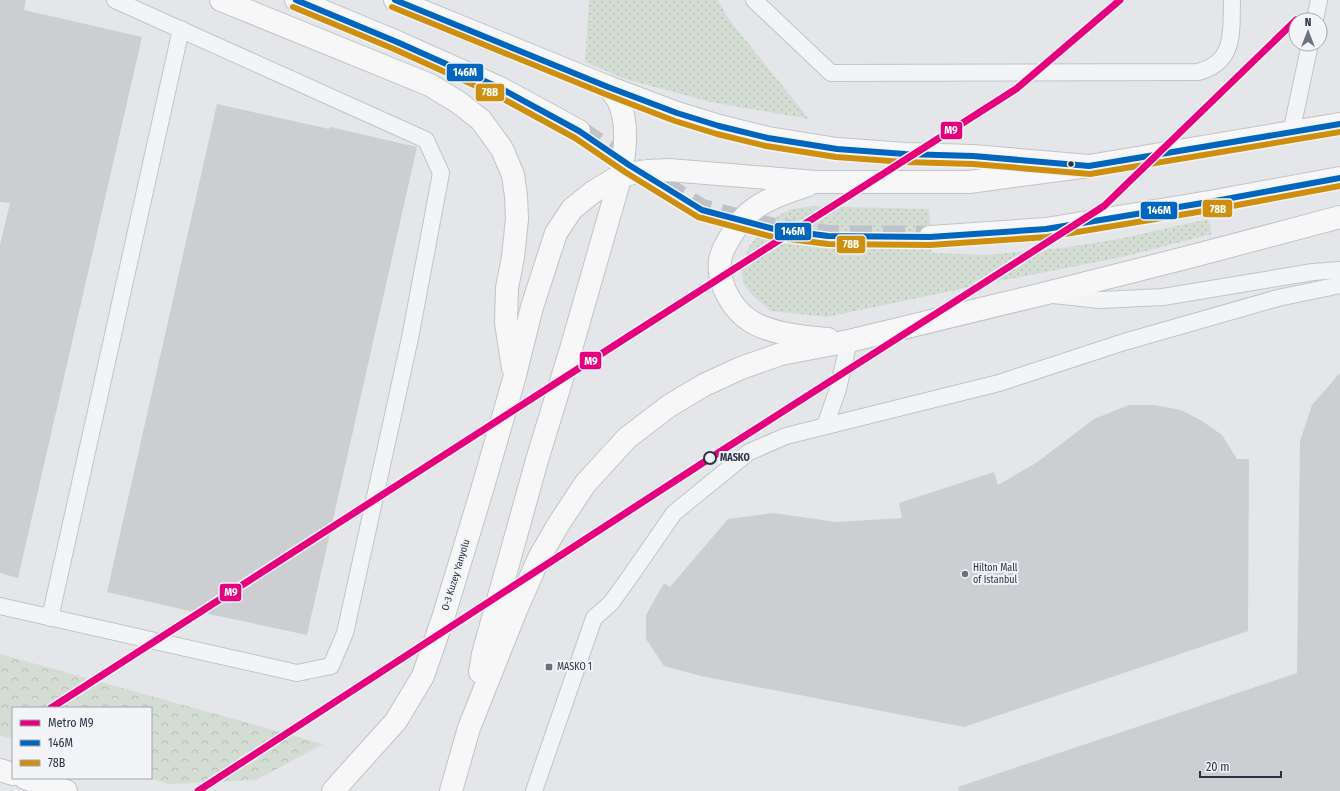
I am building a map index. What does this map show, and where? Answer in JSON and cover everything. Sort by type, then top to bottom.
[{"type":"main road","points":[[221,0],[430,85],[458,102],[481,120],[502,149],[513,175],[516,196],[517,219],[513,257],[507,288],[506,323],[514,379]]},
{"type":"main road","points":[[296,0],[397,42],[500,88],[579,131]]},
{"type":"main road","points":[[394,0],[608,87],[677,113],[719,126],[768,138],[837,149],[905,154],[973,156],[1089,166]]},
{"type":"main road","points":[[451,791],[458,781],[483,654],[537,460],[571,349],[621,175],[624,156],[625,128],[618,99],[608,87]]},
{"type":"main road","points":[[621,175],[669,170],[816,182],[969,182],[1089,166],[1340,124]]},
{"type":"main road","name":"O-3 Kuzey Yanyolu","points":[[333,791],[396,721],[423,676],[444,616],[514,379],[532,307],[556,233],[572,209],[593,192],[621,175]]},
{"type":"main road","points":[[930,237],[1046,228],[1215,201],[1340,178]]},
{"type":"main road","points":[[816,182],[780,194],[750,212],[732,233],[720,260],[722,282],[727,295],[739,313],[752,322],[764,327],[806,337],[849,341]]},
{"type":"main road","points":[[469,728],[516,610],[539,558],[558,525],[585,484],[628,438],[669,406],[704,385],[741,368],[781,354],[849,341],[1043,294],[1340,217]]},
{"type":"main road","points":[[0,770],[12,774]]},
{"type":"main road","points":[[28,779],[66,791]]},
{"type":"lane","points":[[0,606],[297,673],[330,666],[345,633],[410,338],[440,172],[426,140],[115,0]]},
{"type":"lane","points":[[754,0],[831,73],[1198,72],[1207,70],[1216,65],[1223,58],[1228,49],[1231,38],[1232,0]]},
{"type":"lane","points":[[1317,12],[1319,0]]},
{"type":"lane","points":[[50,618],[181,29]]},
{"type":"lane","points":[[1291,133],[1308,52]]},
{"type":"lane","points":[[1043,294],[1100,300],[1163,297],[1313,272],[1340,270]]},
{"type":"lane","points":[[534,791],[594,618],[611,603],[674,512],[749,452],[786,436],[999,383],[1124,342],[1278,298],[1340,285]]},
{"type":"lane","points":[[825,426],[838,389],[849,341]]},
{"type":"green space","points":[[589,0],[718,0],[727,17],[809,119],[711,102],[625,79],[585,62]]},
{"type":"green space","points":[[811,206],[929,209],[932,253],[987,255],[1062,248],[1119,239],[1208,219],[1212,234],[1122,257],[827,317],[771,311],[752,295],[743,283],[742,269],[748,248],[769,221],[789,210]]},
{"type":"green space","points":[[0,654],[323,744],[256,780],[169,784],[152,779],[152,707],[12,707],[12,739],[0,735]]},
{"type":"building","points":[[0,0],[26,0],[24,10],[142,37],[18,578],[0,573],[0,245],[10,203],[0,202]]},
{"type":"building","points":[[217,104],[329,129],[330,127],[417,147],[307,635],[194,612],[107,592]]},
{"type":"building","points":[[1340,373],[1340,791],[959,791],[958,787],[1297,673],[1300,441],[1312,405]]},
{"type":"building","name":"Hilton Mall of Istanbul","points":[[1129,405],[1154,405],[1181,410],[1202,421],[1222,435],[1237,459],[1249,459],[1248,631],[964,727],[701,676],[664,666],[646,639],[646,615],[664,583],[670,587],[728,519],[773,513],[836,522],[902,518],[899,503],[994,472],[998,485],[1036,463],[1094,419]]},
{"type":"tunnel","points":[[579,131],[629,165],[702,210],[774,229],[828,236],[930,237]]},
{"type":"metro line","name":"M9","points":[[53,707],[1016,89],[1120,0]]},
{"type":"metro line","name":"M9","points":[[198,791],[718,453],[1104,206],[1288,28]]},
{"type":"transit line","name":"146M","points":[[296,0],[397,42],[500,88],[579,131],[629,165],[702,210],[774,229],[828,236],[930,237],[1046,229],[1215,201],[1340,178]]},
{"type":"transit line","name":"146M","points":[[395,0],[608,87],[677,113],[719,126],[768,138],[837,149],[905,154],[973,156],[1089,166],[1340,124]]},
{"type":"transit line","name":"78B","points":[[293,7],[394,49],[496,95],[575,138],[625,172],[698,217],[773,237],[828,244],[930,245],[1047,237],[1216,209],[1340,186]]},
{"type":"transit line","name":"78B","points":[[392,7],[675,121],[717,134],[766,146],[836,157],[904,162],[973,164],[1090,174],[1340,132]]},
{"type":"place","name":"MASKO","points":[[710,458]]},
{"type":"place","name":"Hilton Mall of Istanbul","points":[[965,574]]},
{"type":"place","name":"MASKO 1","points":[[549,667]]}]
